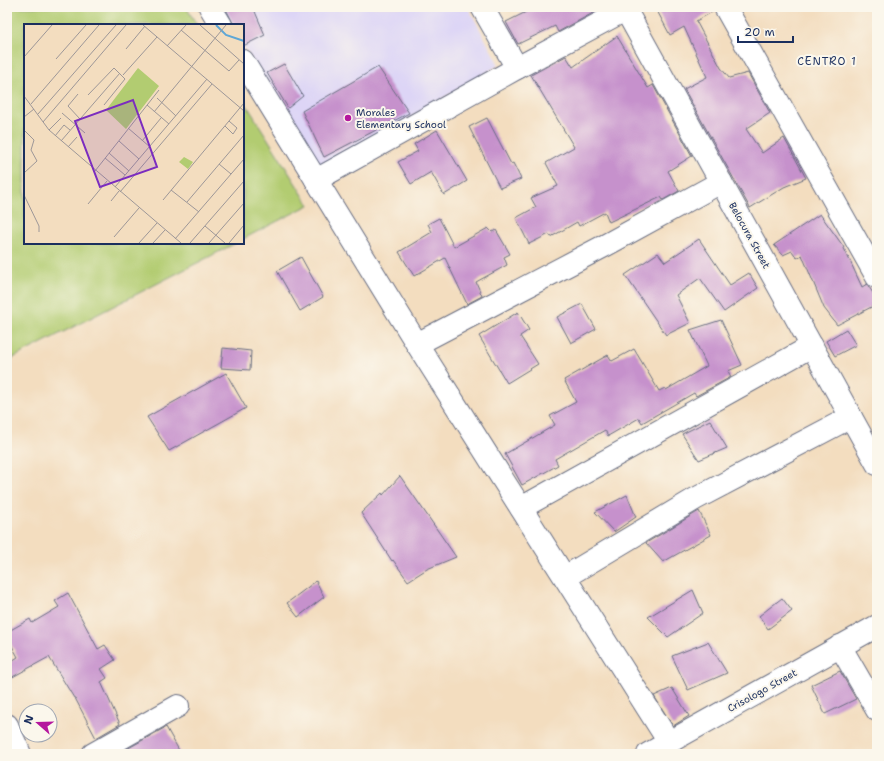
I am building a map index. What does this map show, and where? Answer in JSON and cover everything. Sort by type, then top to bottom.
[{"type":"street","points":[[210,7],[220,24]]},
{"type":"street","points":[[482,7],[517,68]]},
{"type":"street","points":[[725,7],[877,277]]},
{"type":"street","points":[[316,180],[625,8]]},
{"type":"street","name":"Belocura Street","points":[[625,8],[877,464]]},
{"type":"street","points":[[244,63],[417,344],[669,742]]},
{"type":"street","points":[[417,344],[606,245],[721,182]]},
{"type":"street","points":[[521,508],[812,346]]},
{"type":"street","points":[[565,577],[695,499],[851,417]]},
{"type":"street","name":"Crisologo Street","points":[[648,754],[877,626]]},
{"type":"street","points":[[840,646],[877,710]]},
{"type":"street","points":[[93,754],[178,706]]},
{"type":"street","points":[[7,725],[20,754]]},
{"type":"shaded area","name":"Morales Elementary School","points":[[220,7],[468,7],[499,65],[319,171],[244,47],[244,24],[230,24]]},
{"type":"green space","points":[[7,7],[186,7],[196,24],[24,24],[24,244],[234,244],[7,361]]},
{"type":"green space","points":[[244,101],[309,205],[244,238]]},
{"type":"building","points":[[225,7],[253,7],[265,35],[244,46],[244,24],[234,24]]},
{"type":"building","points":[[536,7],[604,7],[558,32],[555,26],[518,44],[506,22]]},
{"type":"building","points":[[655,7],[713,7],[714,11],[696,21],[721,68],[729,78],[748,73],[770,113],[746,129],[762,153],[784,138],[806,178],[784,187],[750,208],[684,89],[707,77],[684,27],[670,35]]},
{"type":"building","points":[[617,36],[648,88],[653,85],[692,156],[668,171],[679,191],[663,200],[661,197],[609,222],[605,212],[579,226],[577,222],[551,237],[549,234],[529,244],[516,218],[536,207],[531,198],[558,186],[546,163],[574,147],[531,75],[566,56],[573,67]]},
{"type":"building","points":[[284,64],[303,96],[288,108],[267,73]]},
{"type":"building","points":[[378,67],[409,113],[324,157],[302,111]]},
{"type":"building","points":[[487,118],[511,164],[513,163],[521,179],[500,188],[469,127]]},
{"type":"building","points":[[437,130],[467,181],[444,195],[431,172],[411,184],[398,162],[418,151],[414,144]]},
{"type":"building","points":[[820,214],[843,246],[862,287],[867,284],[877,299],[877,304],[837,325],[824,308],[802,255],[797,258],[792,251],[783,255],[774,245]]},
{"type":"building","points":[[439,218],[454,247],[488,228],[492,232],[496,230],[510,254],[504,257],[507,265],[476,282],[482,296],[467,304],[445,258],[414,276],[399,252],[432,232],[428,224]]},
{"type":"building","points":[[699,239],[730,285],[749,273],[758,288],[724,312],[700,278],[676,295],[690,323],[666,335],[625,275],[658,253],[665,262]]},
{"type":"building","points":[[301,257],[323,297],[300,311],[277,271]]},
{"type":"building","points":[[582,304],[596,329],[571,343],[557,317]]},
{"type":"building","points":[[518,312],[529,330],[520,336],[538,364],[507,383],[479,336]]},
{"type":"building","points":[[721,320],[742,365],[728,371],[731,377],[696,396],[694,393],[642,423],[639,418],[608,436],[605,430],[555,459],[558,465],[522,485],[505,454],[555,425],[550,416],[576,402],[564,380],[608,355],[612,361],[634,349],[659,391],[665,388],[666,390],[707,366],[690,330]]},
{"type":"building","points":[[846,329],[856,345],[835,356],[826,341]]},
{"type":"building","points":[[223,348],[251,351],[250,370],[221,368]]},
{"type":"building","points":[[226,373],[246,408],[169,451],[147,417]]},
{"type":"building","points":[[710,420],[727,448],[699,460],[682,434]]},
{"type":"building","points":[[400,476],[456,557],[427,569],[408,581],[393,560],[392,561],[361,513],[382,493],[383,495]]},
{"type":"building","points":[[627,495],[636,517],[614,532],[595,512]]},
{"type":"building","points":[[699,511],[711,535],[663,562],[646,543]]},
{"type":"building","points":[[316,581],[324,597],[298,617],[287,603]]},
{"type":"building","points":[[693,590],[703,613],[668,637],[648,617]]},
{"type":"building","points":[[68,593],[98,649],[105,645],[115,660],[101,669],[107,678],[101,682],[120,724],[96,738],[75,698],[49,657],[7,680],[7,664],[18,657],[7,637],[7,632],[30,619],[32,623],[59,607],[55,601]]},
{"type":"building","points":[[782,598],[792,611],[768,629],[759,616]]},
{"type":"building","points":[[708,642],[727,673],[688,690],[672,656]]},
{"type":"building","points":[[840,671],[856,699],[825,714],[811,685]]},
{"type":"building","points":[[672,688],[689,716],[673,726],[654,696]]},
{"type":"building","points":[[166,727],[181,754],[118,754]]},
{"type":"place","name":"Morales Elementary School","points":[[348,118]]},
{"type":"district","name":"CENTRO 1","points":[[827,61]]}]
